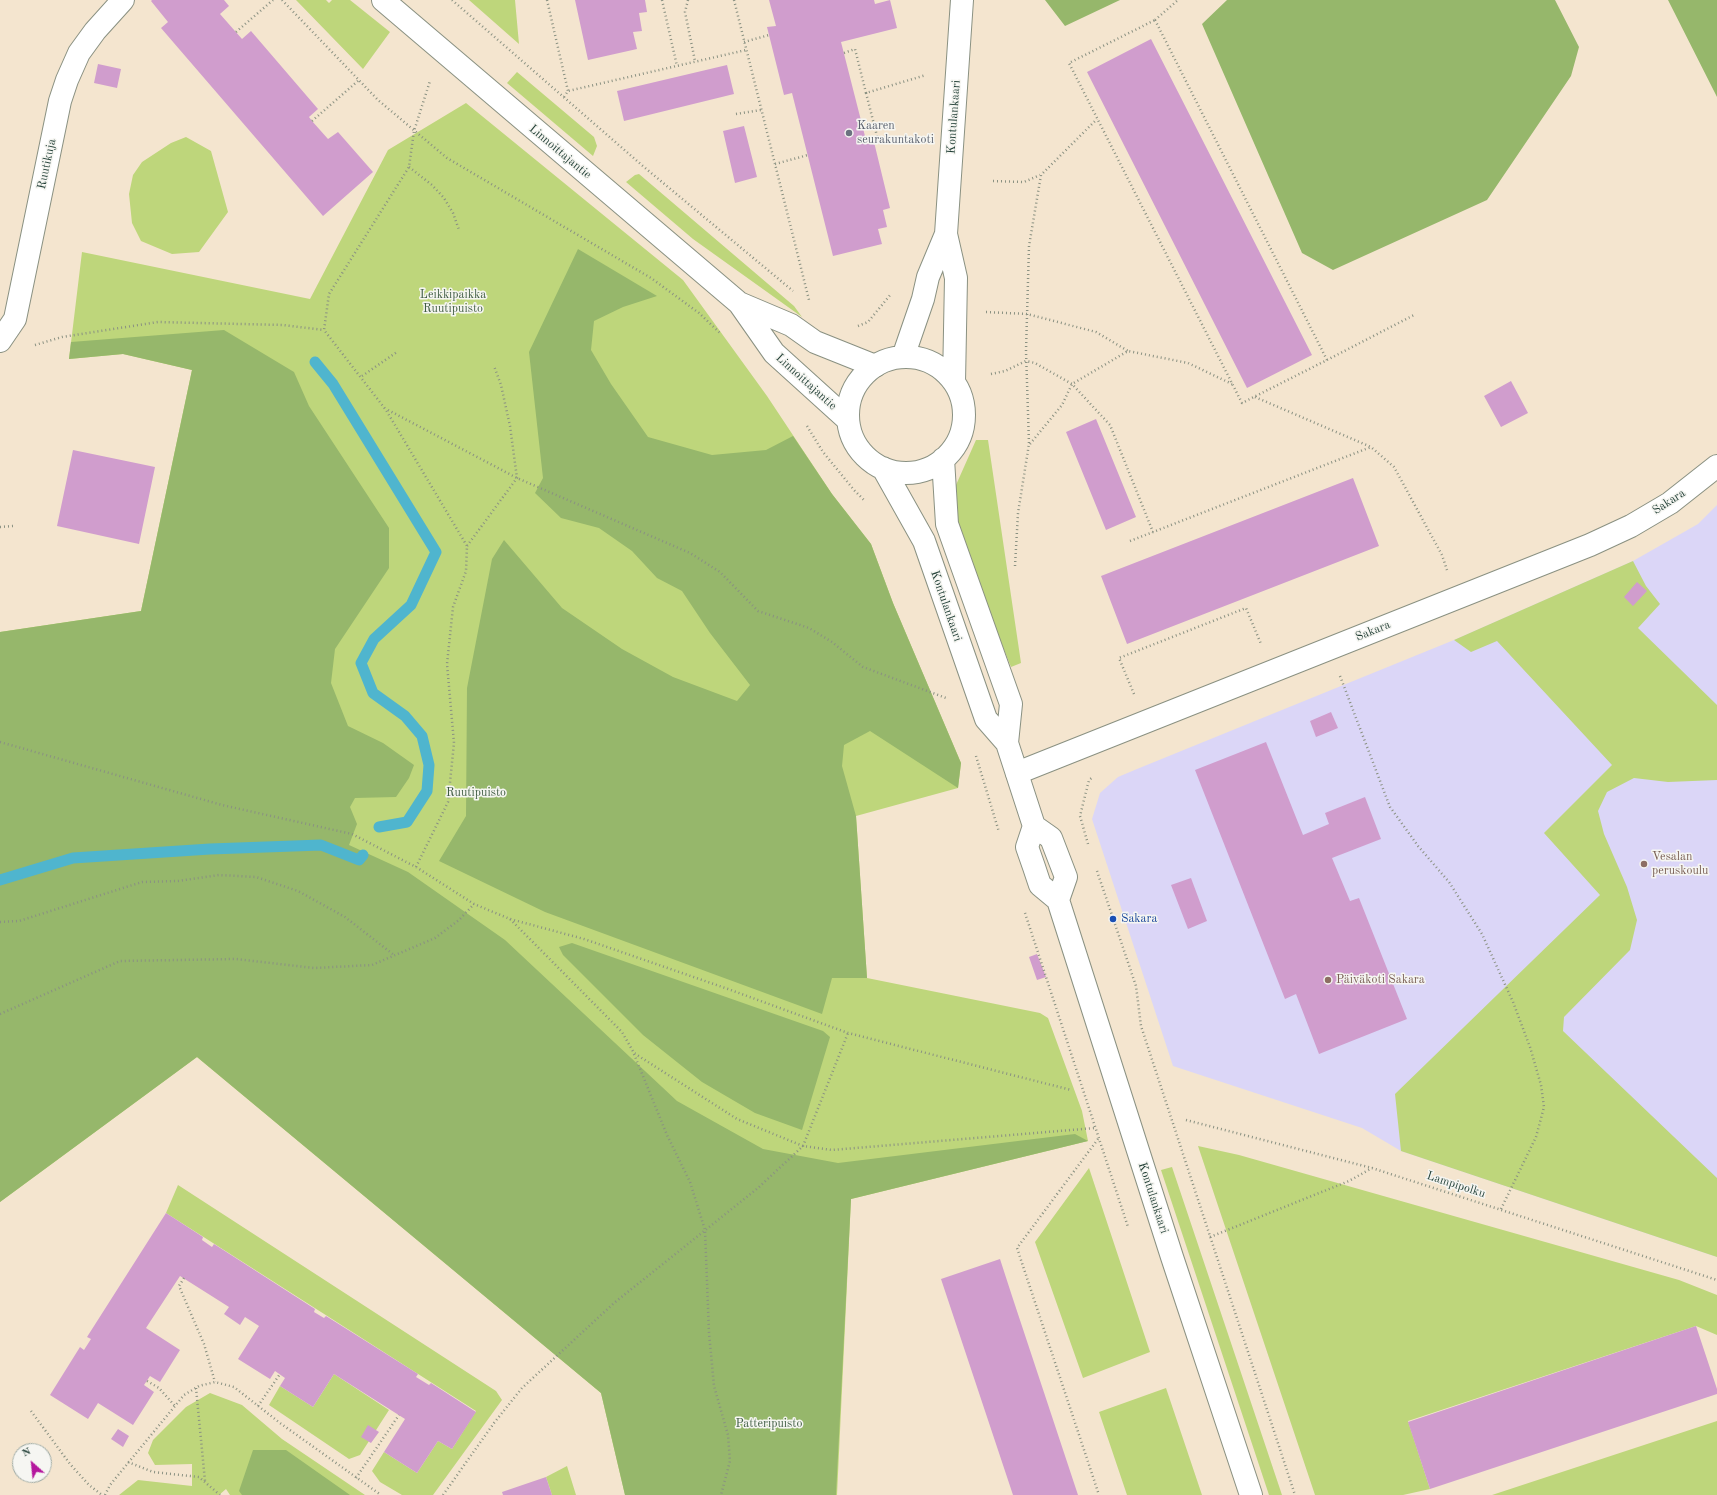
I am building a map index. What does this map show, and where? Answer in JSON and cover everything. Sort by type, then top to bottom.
[{"type":"main road","name":"Ruutikuja","points":[[0,342],[15,319],[60,101],[67,80],[79,53],[91,36],[123,0]]},
{"type":"main road","name":"Linnoittajantie","points":[[382,0],[739,303],[774,353],[848,420]]},
{"type":"main road","name":"Kontulankaari","points":[[954,382],[956,278],[946,234],[962,0]]},
{"type":"main road","name":"Kontulankaari","points":[[903,357],[923,300],[928,277],[946,234]]},
{"type":"main road","name":"Linnoittajantie","points":[[739,303],[791,325],[816,342],[875,366]]},
{"type":"main road","name":"Kontulankaari","points":[[903,357],[916,358],[931,363],[943,370],[954,382],[960,394],[963,407],[963,423],[959,438],[943,460],[915,472],[899,472],[883,468],[869,460],[859,449],[851,435],[848,420],[849,403],[861,378],[875,366],[889,360],[903,357]]},
{"type":"main road","name":"Kontulankaari","points":[[943,460],[947,524],[1011,704],[1007,743]]},
{"type":"main road","name":"Sakara","points":[[1017,773],[1590,545],[1631,526],[1670,503],[1717,466]]},
{"type":"main road","name":"Kontulankaari","points":[[883,468],[924,541],[986,719],[1007,743],[1034,826],[1027,847],[1029,854],[1040,885],[1058,900],[1251,1495]]},
{"type":"path","points":[[236,32],[273,0]]},
{"type":"path","points":[[282,0],[378,100],[447,158],[651,278],[699,313],[722,334]]},
{"type":"path","points":[[452,0],[644,167],[794,292]]},
{"type":"path","points":[[547,0],[568,91]]},
{"type":"path","points":[[662,0],[676,66]]},
{"type":"path","points":[[688,0],[685,12],[695,61]]},
{"type":"path","points":[[734,0],[810,306],[805,302]]},
{"type":"path","points":[[1178,0],[1155,20],[1069,63],[1242,403],[1414,314]]},
{"type":"path","points":[[1155,20],[1327,360]]},
{"type":"path","points":[[744,42],[769,35]]},
{"type":"path","points":[[844,53],[855,49],[877,136]]},
{"type":"path","points":[[564,97],[568,91],[746,50]]},
{"type":"path","points":[[324,330],[329,294],[409,167],[414,131],[432,75]]},
{"type":"path","points":[[866,93],[920,77]]},
{"type":"path","points":[[312,121],[359,80]]},
{"type":"path","points":[[736,114],[762,110]]},
{"type":"path","points":[[993,181],[1024,182],[1041,175],[1070,148],[1097,119]]},
{"type":"path","points":[[775,164],[808,155]]},
{"type":"path","points":[[409,167],[432,185],[444,198],[453,213],[459,230]]},
{"type":"path","points":[[1016,566],[1018,513],[1029,444],[1026,361],[1029,246],[1041,175]]},
{"type":"path","points":[[855,327],[868,322],[892,293]]},
{"type":"path","points":[[990,313],[1027,314],[1096,332],[1128,351],[1188,363],[1232,384]]},
{"type":"path","points":[[28,347],[62,337],[158,322],[283,325],[324,330],[362,376],[386,410],[467,546],[466,571],[453,607],[446,664],[454,743],[448,802],[416,868]]},
{"type":"path","points":[[1029,444],[1062,405],[1072,384],[1128,351]]},
{"type":"path","points":[[362,376],[397,352]]},
{"type":"path","points":[[991,374],[1005,371],[1026,361],[1035,363],[1072,384],[1110,425],[1153,532]]},
{"type":"path","points":[[467,546],[517,478],[510,426],[501,385],[494,366]]},
{"type":"path","points":[[1254,397],[1371,447],[1394,467],[1442,555],[1447,572]]},
{"type":"path","points":[[386,410],[517,478],[690,553],[720,572],[758,611],[809,628],[832,642],[864,666],[948,699]]},
{"type":"path","points":[[804,421],[823,452],[854,490],[868,504]]},
{"type":"path","points":[[1130,541],[1371,447]]},
{"type":"path","points":[[0,527],[13,526]]},
{"type":"path","points":[[1134,694],[1119,658],[1232,613],[1246,608],[1261,645]]},
{"type":"path","points":[[1338,670],[1390,807],[1418,846],[1449,882],[1482,934],[1513,1002],[1530,1046],[1541,1085],[1544,1107],[1536,1137],[1501,1209]]},
{"type":"path","points":[[0,742],[222,805],[352,834],[416,868],[474,904],[510,919],[584,938],[848,1033],[1070,1090]]},
{"type":"path","points":[[976,755],[1000,836]]},
{"type":"path","points":[[1089,780],[1080,816],[1089,848]]},
{"type":"path","points":[[1096,868],[1136,986],[1141,1026],[1295,1495]]},
{"type":"path","points":[[0,922],[19,920],[142,882],[178,881],[219,875],[256,877],[298,891],[345,917],[394,955]]},
{"type":"path","points":[[0,1014],[120,961],[236,959],[314,968],[372,964],[435,938],[459,920],[474,904]]},
{"type":"path","points":[[1023,909],[1061,1018]]},
{"type":"path","points":[[510,919],[622,1032],[634,1053],[667,1135],[690,1182],[705,1230],[708,1334],[714,1386],[728,1435],[730,1461],[721,1495]]},
{"type":"path","points":[[444,1495],[494,1423],[522,1388],[614,1303],[758,1188],[803,1146],[848,1033]]},
{"type":"path","points":[[634,1053],[737,1118],[803,1146],[832,1150],[1095,1128]]},
{"type":"path","name":"Lampipolku","points":[[1186,1120],[1372,1168],[1717,1280]]},
{"type":"path","points":[[1098,1138],[1017,1248],[1099,1495]]},
{"type":"path","points":[[1210,1236],[1349,1181],[1372,1168]]},
{"type":"path","points":[[184,1278],[179,1286],[204,1344],[215,1382]]},
{"type":"path","points":[[258,1406],[280,1374]]},
{"type":"path","points":[[147,1381],[159,1388],[175,1406]]},
{"type":"path","points":[[105,1495],[110,1485],[128,1462],[184,1395],[196,1388],[215,1382],[234,1387],[381,1495]]},
{"type":"path","points":[[196,1388],[205,1481]]},
{"type":"path","points":[[31,1411],[70,1464],[89,1485],[102,1495]]},
{"type":"path","points":[[356,1478],[398,1416]]},
{"type":"path","points":[[128,1462],[153,1472],[199,1477],[220,1495]]},
{"type":"shaded area","points":[[1717,505],[1717,1257],[1401,1151],[1362,1128],[1173,1066],[1092,819],[1100,793],[1118,777],[1454,640],[1633,561],[1698,524]]},
{"type":"green space","points":[[296,0],[326,0],[329,3],[332,0],[350,0],[390,32],[363,69]]},
{"type":"green space","points":[[469,0],[515,0],[519,44]]},
{"type":"green space","points":[[1045,0],[1120,0],[1065,26]]},
{"type":"green space","points":[[1227,0],[1555,0],[1579,47],[1571,76],[1487,200],[1333,270],[1302,253],[1202,24]]},
{"type":"green space","points":[[1668,0],[1717,0],[1717,97]]},
{"type":"green space","points":[[517,72],[594,137],[597,146],[593,156],[507,83]]},
{"type":"green space","name":"Ruutipuisto","points":[[466,103],[683,280],[767,396],[832,494],[871,544],[893,603],[961,763],[958,788],[856,816],[867,978],[1040,1013],[1048,1018],[1082,1111],[1088,1141],[851,1199],[837,1495],[625,1495],[601,1393],[197,1057],[0,1202],[0,632],[141,611],[192,370],[123,354],[69,359],[82,252],[310,299],[388,150]]},
{"type":"green space","points":[[186,137],[211,151],[228,212],[199,252],[172,254],[141,241],[132,223],[129,194],[133,175],[142,162],[171,143]]},
{"type":"green space","points":[[639,174],[794,306],[802,317],[693,239],[626,182],[635,175]]},
{"type":"green space","points":[[578,249],[657,296],[623,307],[594,321],[591,350],[611,384],[648,437],[712,455],[766,450],[793,436],[832,494],[871,544],[893,603],[961,763],[958,788],[870,731],[844,745],[842,766],[856,816],[867,978],[832,978],[822,1014],[545,912],[439,861],[466,816],[467,688],[492,559],[504,540],[562,608],[622,649],[673,677],[737,701],[750,685],[710,633],[682,591],[657,578],[632,551],[599,528],[561,518],[535,493],[543,478],[529,352]]},
{"type":"green space","name":"Patteripuisto","points":[[224,330],[294,372],[309,406],[389,528],[389,568],[335,649],[331,683],[348,726],[383,743],[414,765],[409,778],[396,797],[355,798],[350,807],[357,824],[349,845],[408,872],[505,940],[677,1101],[763,1149],[838,1163],[1075,1134],[1088,1141],[851,1199],[836,1495],[625,1495],[601,1393],[197,1057],[0,1202],[0,632],[141,611],[192,370],[123,354],[69,359],[71,342]]},
{"type":"green space","points":[[976,440],[988,440],[1021,663],[1011,667],[957,533],[956,485]]},
{"type":"green space","points":[[1633,561],[1646,586],[1660,604],[1638,628],[1717,705],[1717,780],[1668,782],[1634,778],[1607,792],[1598,811],[1604,834],[1627,887],[1637,920],[1630,950],[1564,1017],[1563,1031],[1717,1178],[1717,1257],[1401,1151],[1395,1094],[1600,895],[1544,833],[1612,765],[1497,641],[1471,652],[1454,640]]},
{"type":"green space","points":[[572,943],[823,1031],[830,1037],[802,1130],[755,1113],[702,1082],[643,1035],[563,955],[559,947]]},
{"type":"green space","points":[[1198,1146],[1239,1155],[1679,1280],[1717,1295],[1717,1335],[1696,1326],[1408,1421],[1430,1489],[1403,1495],[1315,1495]]},
{"type":"green space","points":[[1172,1167],[1282,1495],[1269,1495],[1161,1170]]},
{"type":"green space","points":[[1089,1168],[1150,1352],[1083,1378],[1035,1242]]},
{"type":"green space","points":[[178,1185],[496,1391],[502,1400],[433,1495],[402,1495],[380,1482],[372,1471],[384,1452],[417,1473],[438,1441],[452,1449],[476,1411],[166,1213]]},
{"type":"green space","points":[[334,1374],[389,1410],[360,1455],[349,1459],[269,1405],[280,1386],[313,1407]]},
{"type":"green space","points":[[1166,1388],[1202,1495],[1127,1495],[1099,1412]]},
{"type":"green space","points":[[210,1393],[242,1405],[282,1439],[365,1495],[230,1495],[226,1489],[219,1495],[119,1495],[138,1480],[192,1486],[192,1464],[155,1465],[148,1453],[153,1440],[186,1407]]},
{"type":"green space","points":[[1717,1421],[1717,1495],[1492,1495]]},
{"type":"green space","points":[[253,1450],[286,1450],[350,1495],[242,1495],[239,1491]]},
{"type":"green space","points":[[567,1466],[576,1495],[552,1495],[546,1477]]},
{"type":"building","points":[[224,0],[229,6],[220,14],[242,39],[251,31],[318,109],[309,117],[312,121],[328,139],[338,132],[373,172],[323,216],[161,28],[168,22],[151,1]]},
{"type":"building","points":[[575,0],[645,0],[647,12],[639,13],[642,31],[633,32],[637,49],[588,60]]},
{"type":"building","points":[[769,0],[874,0],[875,4],[890,0],[897,28],[841,42],[867,144],[874,142],[890,208],[883,210],[887,227],[878,229],[882,244],[833,256],[792,93],[784,95],[767,27],[776,26]]},
{"type":"building","points":[[1151,39],[1312,355],[1247,388],[1087,72]]},
{"type":"building","points":[[98,64],[121,69],[117,88],[94,83]]},
{"type":"building","points":[[727,65],[734,94],[624,121],[617,91]]},
{"type":"building","points":[[744,126],[757,177],[735,183],[723,131]]},
{"type":"building","points":[[1511,381],[1528,413],[1501,427],[1484,396]]},
{"type":"building","points":[[1096,419],[1136,517],[1106,530],[1066,432]]},
{"type":"building","points":[[73,450],[155,467],[139,544],[57,526]]},
{"type":"building","points":[[1353,478],[1379,546],[1127,644],[1101,576]]},
{"type":"building","points":[[1637,582],[1647,591],[1633,606],[1624,597]]},
{"type":"building","points":[[1331,712],[1338,728],[1316,737],[1310,721]]},
{"type":"building","points":[[1266,742],[1303,835],[1329,824],[1325,813],[1365,797],[1381,839],[1332,858],[1350,901],[1359,898],[1407,1019],[1319,1054],[1296,994],[1285,999],[1195,770]]},
{"type":"building","points":[[1191,878],[1207,921],[1188,929],[1171,885]]},
{"type":"building","points":[[1037,954],[1046,977],[1037,980],[1029,957]]},
{"type":"building","points":[[166,1213],[203,1237],[202,1240],[212,1247],[214,1244],[315,1309],[314,1312],[324,1318],[326,1316],[418,1374],[416,1377],[429,1385],[431,1383],[476,1412],[452,1449],[438,1441],[417,1473],[384,1452],[405,1419],[334,1374],[313,1407],[280,1386],[285,1378],[275,1371],[270,1379],[238,1359],[259,1326],[245,1317],[240,1325],[224,1314],[229,1307],[180,1276],[146,1328],[180,1350],[160,1382],[150,1376],[144,1385],[154,1392],[133,1425],[98,1403],[88,1419],[50,1395],[80,1347],[84,1350],[91,1339],[87,1337]]},
{"type":"building","points":[[1000,1259],[1078,1495],[1013,1495],[941,1279]]},
{"type":"building","points":[[1696,1326],[1717,1389],[1717,1394],[1430,1489],[1408,1422]]},
{"type":"building","points":[[368,1425],[379,1432],[371,1443],[361,1437]]},
{"type":"building","points":[[118,1429],[129,1436],[123,1447],[111,1439]]},
{"type":"building","points":[[546,1477],[552,1495],[503,1495],[502,1492]]},
{"type":"waterway","points":[[315,362],[333,384],[436,552],[411,605],[374,639],[361,663],[373,693],[405,716],[422,736],[429,765],[427,791],[407,822],[379,827]]},
{"type":"waterway","points":[[0,880],[73,858],[210,849],[321,845],[359,860],[363,855]]},
{"type":"place","name":"Kaaren seurakuntakoti","points":[[849,133]]},
{"type":"place","name":"Vesalan peruskoulu","points":[[1644,864]]},
{"type":"place","name":"Sakara","points":[[1113,919]]},
{"type":"place","name":"Päiväkoti Sakara","points":[[1328,980]]},
{"type":"park label","name":"Leikkipaikka Ruutipuisto","points":[[453,302]]}]
